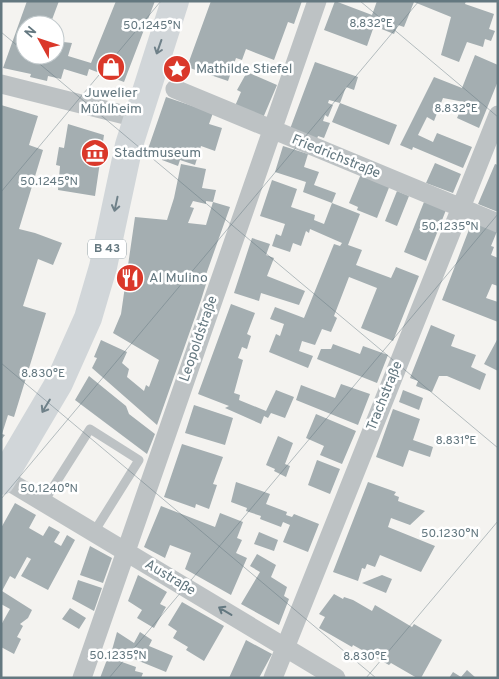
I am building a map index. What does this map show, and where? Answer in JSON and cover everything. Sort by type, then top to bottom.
[{"type":"main road","name":"B 43","points":[[2,480],[60,383],[81,336],[103,267],[126,155],[175,1]]},
{"type":"street","name":"Leopoldstraße","points":[[82,678],[270,130],[317,1]]},
{"type":"street","points":[[1,84],[137,118]]},
{"type":"street","name":"Friedrichstraße","points":[[174,90],[498,223]]},
{"type":"street","name":"Trachstraße","points":[[272,678],[498,115]]},
{"type":"street","name":"Austraße","points":[[2,480],[94,532],[336,678]]},
{"type":"lane","points":[[43,502],[90,429],[140,460],[94,532]]},
{"type":"building","points":[[27,1],[59,1],[54,15],[22,15]]},
{"type":"building","points":[[116,1],[155,1],[124,82],[89,69],[87,76],[64,69],[61,79],[48,76],[47,81],[30,77],[31,74],[3,68],[15,34],[15,65],[65,65],[65,42],[72,43],[68,56],[91,63]]},
{"type":"building","points":[[211,1],[302,1],[294,24],[288,22],[274,60],[246,49],[242,60],[236,58],[228,81],[187,67]]},
{"type":"building","points":[[335,1],[372,15],[377,1],[466,1],[465,4],[494,14],[489,29],[495,31],[491,41],[485,39],[483,47],[467,42],[459,62],[441,55],[451,17],[414,2],[404,27],[398,25],[394,34],[374,26],[367,46],[324,30]]},
{"type":"building","points":[[475,55],[498,65],[498,81],[479,128],[457,118],[464,102],[443,98],[434,121],[427,117],[418,135],[433,142],[437,133],[472,147],[463,168],[413,147],[412,150],[400,145],[434,77],[462,88]]},
{"type":"building","points":[[315,62],[358,77],[354,90],[346,87],[340,103],[329,100],[328,103],[333,105],[328,117],[325,115],[323,121],[330,123],[324,138],[318,136],[317,139],[290,129]]},
{"type":"building","points":[[247,72],[277,85],[263,118],[235,106],[241,92],[237,90]]},
{"type":"building","points":[[166,97],[213,113],[209,124],[222,128],[215,151],[201,146],[195,165],[180,160],[178,166],[162,160],[164,154],[148,149]]},
{"type":"building","points":[[340,103],[397,125],[389,145],[332,122]]},
{"type":"building","points":[[1,105],[38,116],[29,145],[43,150],[19,229],[62,243],[53,265],[38,259],[23,306],[46,313],[14,417],[8,415],[2,434],[5,435],[1,440]]},
{"type":"building","points":[[68,124],[104,135],[95,196],[58,190],[60,166],[56,165],[59,147],[64,148]]},
{"type":"building","points":[[283,146],[308,154],[304,167],[319,172],[314,185],[336,193],[332,203],[303,192],[306,182],[275,172]]},
{"type":"building","points":[[435,163],[461,174],[453,193],[426,183]]},
{"type":"building","points":[[181,164],[206,169],[202,188],[216,190],[213,202],[230,207],[203,283],[206,284],[201,300],[157,425],[92,368],[97,358],[94,357],[101,340],[127,352],[122,363],[129,369],[127,377],[144,391],[146,385],[149,387],[159,360],[113,333],[121,314],[135,217],[167,220]],"holes":[[[193,201],[206,204],[206,201],[213,202],[206,225],[188,223],[194,208],[190,207]]]},
{"type":"building","points":[[495,164],[498,165],[498,212],[478,204]]},
{"type":"building","points":[[361,174],[390,185],[377,218],[357,210],[358,207],[349,203]]},
{"type":"building","points":[[272,180],[297,189],[291,207],[315,215],[314,220],[324,224],[332,203],[360,214],[348,245],[362,250],[356,265],[391,278],[396,267],[419,276],[393,341],[361,328],[377,288],[349,277],[334,316],[337,318],[331,332],[322,329],[315,345],[302,341],[299,351],[313,356],[308,368],[269,352],[276,334],[280,336],[284,324],[270,319],[275,307],[304,318],[334,244],[340,246],[342,243],[310,229],[309,233],[306,231],[301,246],[293,243],[290,252],[272,246],[276,234],[281,236],[285,224],[260,216]]},
{"type":"building","points":[[397,191],[409,196],[397,226],[385,221]]},
{"type":"building","points":[[424,202],[446,210],[426,261],[404,252]]},
{"type":"building","points":[[473,219],[498,229],[491,246],[494,247],[491,255],[498,258],[498,286],[492,284],[486,298],[498,302],[498,322],[442,300]]},
{"type":"building","points":[[252,238],[270,244],[266,255],[274,258],[267,276],[305,291],[299,305],[261,293],[259,301],[234,293]]},
{"type":"building","points":[[231,304],[255,313],[247,334],[251,336],[247,349],[242,347],[238,358],[243,360],[234,393],[240,395],[239,400],[266,411],[276,390],[294,397],[285,418],[271,413],[268,418],[264,416],[261,424],[225,408],[229,406],[198,394]]},
{"type":"building","points":[[431,325],[455,335],[451,346],[476,355],[471,367],[486,374],[480,390],[447,376],[439,376],[432,392],[416,386],[418,381],[410,378]]},
{"type":"building","points":[[498,338],[498,371],[484,364]]},
{"type":"building","points":[[333,344],[360,354],[363,346],[388,355],[377,383],[317,359],[321,349],[331,349]]},
{"type":"building","points":[[89,376],[126,406],[129,414],[155,434],[147,454],[75,400]]},
{"type":"building","points":[[341,384],[370,394],[358,425],[296,400],[301,385],[335,398]]},
{"type":"building","points":[[403,390],[423,398],[419,410],[399,402]]},
{"type":"building","points":[[194,405],[233,418],[225,445],[185,433]]},
{"type":"building","points":[[393,409],[420,419],[413,440],[433,447],[430,457],[409,450],[403,467],[376,457]]},
{"type":"building","points":[[316,414],[356,431],[342,464],[320,455],[324,446],[306,438]]},
{"type":"building","points":[[278,436],[293,443],[285,464],[290,466],[286,477],[266,465]]},
{"type":"building","points":[[182,444],[223,457],[213,484],[217,485],[209,509],[196,504],[195,508],[164,497]]},
{"type":"building","points":[[317,460],[340,469],[330,494],[308,485]]},
{"type":"building","points":[[236,482],[270,494],[266,504],[287,512],[286,515],[292,517],[294,514],[319,524],[308,552],[283,542],[290,525],[283,522],[281,527],[260,519],[261,516],[246,511],[247,508],[231,502]]},
{"type":"building","points":[[368,482],[396,492],[394,495],[399,497],[398,501],[425,511],[410,525],[391,518],[388,527],[435,546],[421,572],[380,555],[375,567],[367,564],[365,569],[362,568],[358,581],[333,572]]},
{"type":"building","points":[[15,503],[36,515],[29,528],[43,536],[49,526],[60,532],[54,542],[61,546],[67,535],[75,540],[48,590],[21,576],[31,559],[27,557],[15,579],[10,576],[2,591],[32,610],[28,618],[20,624],[23,626],[17,637],[21,639],[14,654],[1,647],[1,625],[10,609],[1,604],[1,528]]},
{"type":"building","points":[[161,506],[215,527],[220,513],[243,522],[237,538],[242,540],[236,553],[247,558],[231,595],[185,569],[191,553],[170,545],[165,558],[144,547]]},
{"type":"building","points":[[259,532],[278,540],[274,551],[254,544]]},
{"type":"building","points":[[90,546],[112,558],[103,583],[80,575]]},
{"type":"building","points":[[257,554],[276,565],[271,577],[287,587],[284,596],[289,599],[279,625],[241,604],[260,572],[250,566]]},
{"type":"building","points":[[138,575],[167,592],[160,604],[166,607],[154,628],[137,618],[142,610],[128,601]]},
{"type":"building","points":[[382,575],[392,579],[386,593],[362,583]]},
{"type":"building","points":[[78,580],[102,588],[94,611],[72,599]]},
{"type":"building","points":[[334,594],[343,599],[344,597],[353,600],[372,611],[375,605],[412,627],[414,624],[442,640],[421,678],[417,678],[391,663],[389,665],[353,645],[352,647],[319,628],[325,617],[319,614]]},
{"type":"building","points":[[182,602],[224,626],[204,661],[186,650],[188,647],[173,638],[177,631],[168,625]]},
{"type":"building","points":[[70,608],[86,618],[79,629],[62,619]]},
{"type":"building","points":[[117,632],[134,643],[140,632],[152,640],[149,646],[173,656],[166,672],[112,650]]},
{"type":"building","points":[[246,640],[272,654],[259,678],[229,678]]},
{"type":"building","points":[[108,657],[136,667],[135,671],[143,673],[141,678],[100,678]]},
{"type":"building","points":[[467,670],[476,678],[449,678],[453,672],[461,677]]},
{"type":"place","name":"Juwelier Mühlheim","points":[[111,67]]},
{"type":"place","name":"Mathilde Stiefel","points":[[177,69]]},
{"type":"place","name":"Stadtmuseum","points":[[95,153]]},
{"type":"place","name":"Al Mulino","points":[[130,278]]}]
